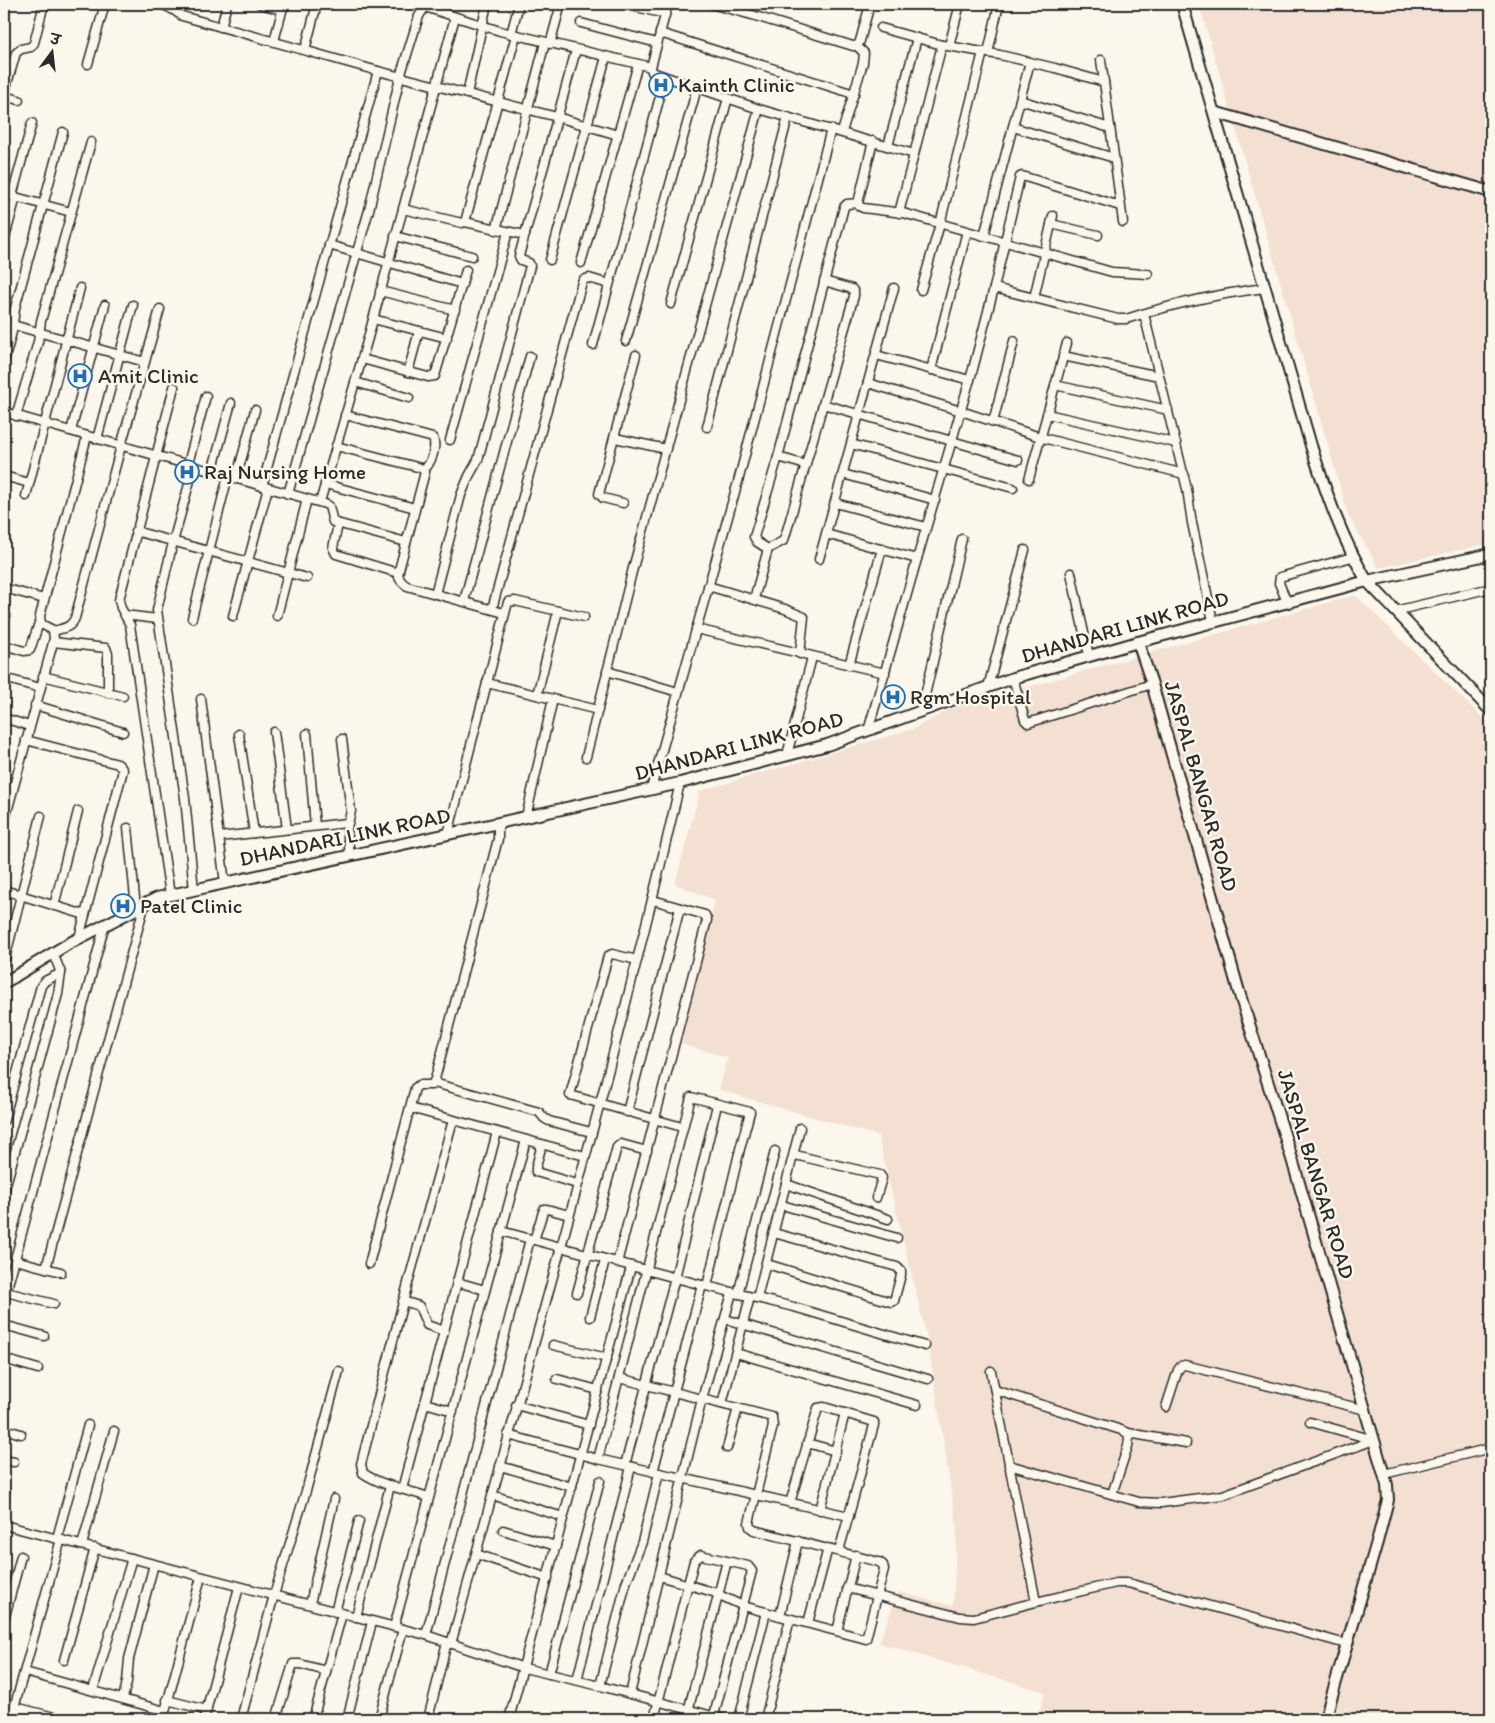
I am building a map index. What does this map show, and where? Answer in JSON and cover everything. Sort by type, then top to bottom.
[{"type":"street","points":[[19,100],[4,95],[16,53],[34,44],[44,4]]},
{"type":"street","points":[[88,64],[105,4]]},
{"type":"street","points":[[161,4],[172,6],[182,16],[618,135]]},
{"type":"street","points":[[221,27],[227,4]]},
{"type":"street","points":[[260,4],[283,7],[274,41]]},
{"type":"street","points":[[305,50],[317,4]]},
{"type":"street","points":[[467,94],[487,4]]},
{"type":"street","points":[[465,222],[497,102],[519,4]]},
{"type":"street","points":[[496,230],[527,109],[561,4]]},
{"type":"street","points":[[624,4],[666,14]]},
{"type":"street","points":[[668,4],[650,67],[652,72],[759,109],[914,154]]},
{"type":"street","points":[[710,4],[752,15],[847,46],[858,46],[864,53],[864,56],[842,132]]},
{"type":"street","points":[[858,46],[870,4]]},
{"type":"street","points":[[899,212],[914,154],[960,4]]},
{"type":"street","points":[[921,290],[999,4]]},
{"type":"street","points":[[1182,4],[1312,449],[1332,509],[1352,557],[1367,581],[1491,711]]},
{"type":"street","points":[[288,494],[369,210],[400,77],[419,16],[426,6],[513,35],[650,67]]},
{"type":"street","points":[[320,502],[362,359],[455,17]]},
{"type":"street","points":[[581,23],[657,43]]},
{"type":"street","points":[[881,28],[946,45],[1030,62],[1104,82]]},
{"type":"street","points":[[660,32],[854,94]]},
{"type":"street","points":[[888,146],[917,38]]},
{"type":"street","points":[[435,594],[461,495],[478,460],[530,266],[529,262],[519,258],[576,50]]},
{"type":"street","points":[[550,260],[606,57]]},
{"type":"street","points":[[1101,60],[1122,222]]},
{"type":"street","points":[[984,236],[1030,62]]},
{"type":"street","points":[[582,264],[638,64]]},
{"type":"street","points":[[233,616],[248,563],[265,487],[378,71]]},
{"type":"street","points":[[626,341],[697,88]]},
{"type":"street","points":[[671,304],[728,98]]},
{"type":"street","points":[[593,345],[659,100]]},
{"type":"street","points":[[1020,100],[1110,128]]},
{"type":"street","points":[[586,757],[633,568],[759,109]]},
{"type":"street","points":[[1214,112],[1491,192]]},
{"type":"street","points":[[707,427],[788,117]]},
{"type":"street","points":[[4,241],[10,196],[32,123]]},
{"type":"street","points":[[1013,127],[1114,158]]},
{"type":"street","points":[[650,789],[739,478],[832,129]]},
{"type":"street","points":[[4,362],[15,308],[63,132]]},
{"type":"street","points":[[858,203],[874,141]]},
{"type":"street","points":[[16,416],[91,142]]},
{"type":"street","points":[[868,730],[970,380],[994,288],[1018,180],[1022,176],[1120,206]]},
{"type":"street","points":[[10,196],[71,212]]},
{"type":"street","points":[[858,203],[863,208],[899,212],[1112,272],[1148,274]]},
{"type":"street","points":[[768,548],[757,542],[754,537],[778,457],[844,207],[847,204],[858,203]]},
{"type":"street","points":[[403,209],[525,236]]},
{"type":"street","points":[[1034,298],[1052,220],[1098,235]]},
{"type":"street","points":[[931,370],[967,231]]},
{"type":"street","points":[[450,440],[508,232]]},
{"type":"street","points":[[395,236],[472,256]]},
{"type":"street","points":[[330,245],[462,284]]},
{"type":"street","points":[[362,359],[428,377],[436,376],[466,270]]},
{"type":"street","points":[[492,609],[582,282],[589,278],[609,284]]},
{"type":"street","points":[[754,599],[768,548],[783,541],[785,537],[854,296],[852,289],[824,281]]},
{"type":"street","points":[[26,496],[80,288]]},
{"type":"street","points":[[820,559],[894,288]]},
{"type":"street","points":[[994,288],[1118,319],[1126,319],[1186,301],[1265,288]]},
{"type":"street","points":[[380,290],[455,310]]},
{"type":"street","points":[[71,432],[104,305]]},
{"type":"street","points":[[97,439],[133,305]]},
{"type":"street","points":[[40,623],[54,631],[69,627],[75,618],[160,309]]},
{"type":"street","points":[[1144,314],[1184,474],[1192,523],[1213,622]]},
{"type":"street","points":[[373,319],[447,338]]},
{"type":"street","points":[[13,325],[145,362]]},
{"type":"street","points":[[408,372],[419,331]]},
{"type":"street","points":[[993,422],[1014,340]]},
{"type":"street","points":[[1029,479],[1067,343]]},
{"type":"street","points":[[623,502],[603,498],[599,494],[636,355]]},
{"type":"street","points":[[876,355],[970,380]]},
{"type":"street","points":[[464,601],[530,356]]},
{"type":"street","points":[[1063,356],[1159,376]]},
{"type":"street","points":[[355,382],[409,398]]},
{"type":"street","points":[[868,383],[1041,438],[1184,474]]},
{"type":"street","points":[[1055,385],[1168,410]]},
{"type":"street","points":[[170,896],[130,625],[119,604],[119,594],[174,388]]},
{"type":"street","points":[[194,890],[185,798],[157,610],[206,396]]},
{"type":"street","points":[[212,472],[231,403]]},
{"type":"street","points":[[823,404],[1018,460]]},
{"type":"street","points":[[192,618],[209,552],[255,410]]},
{"type":"street","points":[[4,412],[320,502],[329,506],[333,522],[406,542]]},
{"type":"street","points":[[1047,414],[1176,443]]},
{"type":"street","points":[[345,415],[434,438],[435,443],[431,460],[424,470],[425,475],[398,573],[400,580],[407,586],[504,612]]},
{"type":"street","points":[[4,645],[24,651],[30,650],[40,623],[44,599],[87,436]]},
{"type":"street","points":[[615,438],[666,449]]},
{"type":"street","points":[[851,444],[1013,488]]},
{"type":"street","points":[[336,446],[424,470]]},
{"type":"street","points":[[778,457],[806,464]]},
{"type":"street","points":[[843,474],[934,500]]},
{"type":"street","points":[[4,476],[29,483]]},
{"type":"street","points":[[325,484],[416,508]]},
{"type":"street","points":[[277,616],[307,499]]},
{"type":"street","points":[[835,503],[926,527]]},
{"type":"street","points":[[338,524],[332,548],[336,554],[398,573]]},
{"type":"street","points":[[135,531],[307,578]]},
{"type":"street","points":[[826,534],[917,559]]},
{"type":"street","points":[[921,712],[962,539]]},
{"type":"street","points":[[849,666],[882,549]]},
{"type":"street","points":[[988,688],[1025,550]]},
{"type":"street","name":"DHANDARI LINK ROAD","points":[[4,983],[79,938],[157,898],[680,783],[827,745],[1013,678],[1138,642],[1367,581],[1491,554]]},
{"type":"street","points":[[1287,602],[1280,583],[1280,577],[1352,557]]},
{"type":"street","points":[[1072,573],[1089,656]]},
{"type":"street","points":[[708,586],[754,599],[804,617],[800,654]]},
{"type":"street","points":[[4,588],[44,599]]},
{"type":"street","points":[[1395,611],[1491,588]]},
{"type":"street","points":[[448,834],[508,602],[584,617]]},
{"type":"street","points":[[537,695],[558,611]]},
{"type":"street","points":[[125,615],[157,619]]},
{"type":"street","points":[[696,629],[884,673]]},
{"type":"street","points":[[4,823],[53,642],[54,631]]},
{"type":"street","points":[[53,642],[106,648],[108,654],[108,693]]},
{"type":"street","name":"JASPAL BANGAR ROAD","points":[[1138,642],[1152,684],[1239,992],[1292,1159],[1387,1485],[1388,1500],[1377,1542],[1325,1719]]},
{"type":"street","points":[[788,755],[812,657]]},
{"type":"street","points":[[608,671],[678,692]]},
{"type":"street","points":[[43,676],[122,696]]},
{"type":"street","points":[[4,678],[40,688]]},
{"type":"street","points":[[1013,678],[1025,720],[1028,723],[1152,684]]},
{"type":"street","points":[[486,683],[598,710]]},
{"type":"street","points":[[201,699],[225,883]]},
{"type":"street","points":[[526,817],[553,699]]},
{"type":"street","points":[[35,705],[123,732]]},
{"type":"street","points":[[4,718],[30,726]]},
{"type":"street","points":[[274,732],[287,829]]},
{"type":"street","points":[[239,734],[254,833]]},
{"type":"street","points":[[307,734],[315,826]]},
{"type":"street","points":[[342,739],[351,811],[348,823],[350,856]]},
{"type":"street","points":[[26,740],[118,764],[123,770],[79,938]]},
{"type":"street","points":[[428,1719],[476,1554],[638,960],[680,783]]},
{"type":"street","points":[[54,906],[78,811]]},
{"type":"street","points":[[4,964],[41,816]]},
{"type":"street","points":[[219,837],[348,823]]},
{"type":"street","points":[[434,1083],[498,839],[498,823]]},
{"type":"street","points":[[46,1268],[140,906],[128,828]]},
{"type":"street","points":[[4,890],[85,915]]},
{"type":"street","points":[[617,1263],[707,920],[705,915],[653,900]]},
{"type":"street","points":[[627,1112],[680,908]]},
{"type":"street","points":[[4,1300],[105,924]]},
{"type":"street","points":[[4,1192],[58,994],[61,973],[52,953]]},
{"type":"street","points":[[638,960],[612,954],[608,956],[570,1095],[682,1127]]},
{"type":"street","points":[[4,1120],[42,986],[45,981],[61,973]]},
{"type":"street","points":[[369,1264],[417,1086],[432,1085],[434,1083],[540,1112],[546,1120],[591,1132]]},
{"type":"street","points":[[598,1459],[691,1096],[717,1105],[750,1112],[705,1286],[674,1392],[642,1542],[626,1582],[600,1686]]},
{"type":"street","points":[[577,1680],[628,1466],[645,1384],[675,1278],[717,1105]]},
{"type":"street","points":[[410,1108],[585,1156]]},
{"type":"street","points":[[430,1497],[390,1486],[370,1478],[363,1473],[361,1464],[453,1120]]},
{"type":"street","points":[[722,1404],[743,1325],[767,1264],[786,1184],[795,1155],[800,1128]]},
{"type":"street","points":[[402,1489],[497,1132]]},
{"type":"street","points":[[394,1627],[526,1140]]},
{"type":"street","points":[[542,1144],[536,1172],[577,1184]]},
{"type":"street","points":[[576,1294],[618,1145],[647,1151]]},
{"type":"street","points":[[630,1694],[702,1399],[725,1319],[735,1293],[775,1151]]},
{"type":"street","points":[[795,1155],[880,1175],[882,1178],[876,1198]]},
{"type":"street","points":[[786,1184],[888,1219]]},
{"type":"street","points":[[782,1205],[897,1238]]},
{"type":"street","points":[[426,1635],[532,1240],[544,1210],[547,1209],[569,1215]]},
{"type":"street","points":[[501,1231],[605,1260],[831,1317],[925,1346]]},
{"type":"street","points":[[767,1264],[891,1302],[894,1301],[901,1275],[901,1271],[897,1267],[774,1233]]},
{"type":"street","points":[[15,1260],[61,1272]]},
{"type":"street","points":[[590,1318],[605,1260]]},
{"type":"street","points":[[510,1719],[631,1266]]},
{"type":"street","points":[[457,1282],[485,1290]]},
{"type":"street","points":[[6,1292],[54,1304]]},
{"type":"street","points":[[404,1301],[421,1308],[424,1322],[427,1325],[444,1331]]},
{"type":"street","points":[[725,1319],[928,1379]]},
{"type":"street","points":[[4,1325],[44,1336]]},
{"type":"street","points":[[553,1344],[606,1358]]},
{"type":"street","points":[[736,1353],[917,1405]]},
{"type":"street","points":[[4,1359],[38,1369]]},
{"type":"street","points":[[1166,1407],[1178,1370],[1181,1366],[1185,1365],[1366,1410]]},
{"type":"street","points":[[241,1719],[338,1371]]},
{"type":"street","points":[[991,1371],[1036,1602]]},
{"type":"street","points":[[619,1378],[768,1415],[773,1420],[749,1523],[750,1527],[754,1530],[798,1542],[879,1562],[883,1565],[884,1569],[866,1639],[743,1606],[718,1594],[659,1576]]},
{"type":"street","points":[[557,1379],[598,1390]]},
{"type":"street","points":[[995,1390],[1128,1433],[1186,1443]]},
{"type":"street","points":[[425,1403],[453,1411]]},
{"type":"street","points":[[516,1404],[589,1425]]},
{"type":"street","points":[[790,1503],[818,1408],[824,1407],[872,1420],[874,1423],[839,1551]]},
{"type":"street","points":[[727,1448],[738,1408]]},
{"type":"street","points":[[820,1510],[845,1413]]},
{"type":"street","points":[[1310,1422],[1374,1440]]},
{"type":"street","points":[[11,1719],[25,1672],[88,1425]]},
{"type":"street","points":[[4,1430],[21,1434]]},
{"type":"street","points":[[82,1545],[114,1431]]},
{"type":"street","points":[[1112,1494],[1128,1446],[1128,1433]]},
{"type":"street","points":[[508,1435],[598,1459],[849,1516]]},
{"type":"street","points":[[1009,1465],[1149,1504],[1218,1496],[1374,1440]]},
{"type":"street","points":[[807,1443],[836,1451]]},
{"type":"street","points":[[1384,1474],[1491,1448]]},
{"type":"street","points":[[4,1460],[14,1462]]},
{"type":"street","points":[[500,1466],[572,1487]]},
{"type":"street","points":[[549,1674],[600,1481]]},
{"type":"street","points":[[356,1617],[390,1486]]},
{"type":"street","points":[[492,1495],[563,1517]]},
{"type":"street","points":[[310,1604],[334,1499]]},
{"type":"street","points":[[313,1719],[326,1671],[359,1521]]},
{"type":"street","points":[[4,1524],[426,1635],[524,1668],[600,1686],[713,1718],[724,1719]]},
{"type":"street","points":[[503,1530],[556,1546]]},
{"type":"street","points":[[780,1616],[798,1542]]},
{"type":"street","points":[[64,1660],[95,1548]]},
{"type":"street","points":[[808,1624],[828,1548]]},
{"type":"street","points":[[476,1554],[548,1578]]},
{"type":"street","points":[[837,1631],[856,1555]]},
{"type":"street","points":[[4,1620],[21,1556]]},
{"type":"street","points":[[654,1719],[694,1561],[697,1557],[706,1556],[751,1568],[752,1574],[713,1718]]},
{"type":"street","points":[[93,1690],[132,1558]]},
{"type":"street","points":[[686,1719],[727,1561]]},
{"type":"street","points":[[123,1698],[128,1682],[129,1659],[154,1564]]},
{"type":"street","points":[[25,1672],[123,1698],[164,1715],[202,1576]]},
{"type":"street","points":[[847,1588],[960,1617],[974,1618],[1116,1583],[1128,1583],[1346,1644]]},
{"type":"street","points":[[204,1719],[240,1587]]},
{"type":"street","points":[[739,1719],[766,1612]]},
{"type":"street","points":[[765,1719],[790,1619]]},
{"type":"street","points":[[347,1719],[372,1622]]},
{"type":"street","points":[[379,1719],[403,1629]]},
{"type":"street","points":[[276,1719],[293,1664],[326,1671]]},
{"type":"street","points":[[168,1700],[206,1710]]},
{"type":"street","points":[[15,1707],[62,1719]]},
{"type":"shaded area","points":[[1199,4],[1491,4],[1491,543],[1379,568],[1349,517]]},
{"type":"shaded area","points":[[1355,595],[1491,726],[1491,1719],[1038,1719],[1045,1692],[879,1643],[898,1592],[953,1606],[957,1529],[928,1342],[878,1136],[719,1090],[728,1058],[681,1044],[715,900],[675,884],[700,791],[913,729],[950,709]]},
{"type":"place","name":"Kainth Clinic","points":[[661,85]]},
{"type":"place","name":"Amit Clinic","points":[[80,376]]},
{"type":"place","name":"Raj Nursing Home","points":[[187,472]]},
{"type":"place","name":"Rgm Hospital","points":[[893,697]]},
{"type":"place","name":"Patel Clinic","points":[[123,906]]}]
